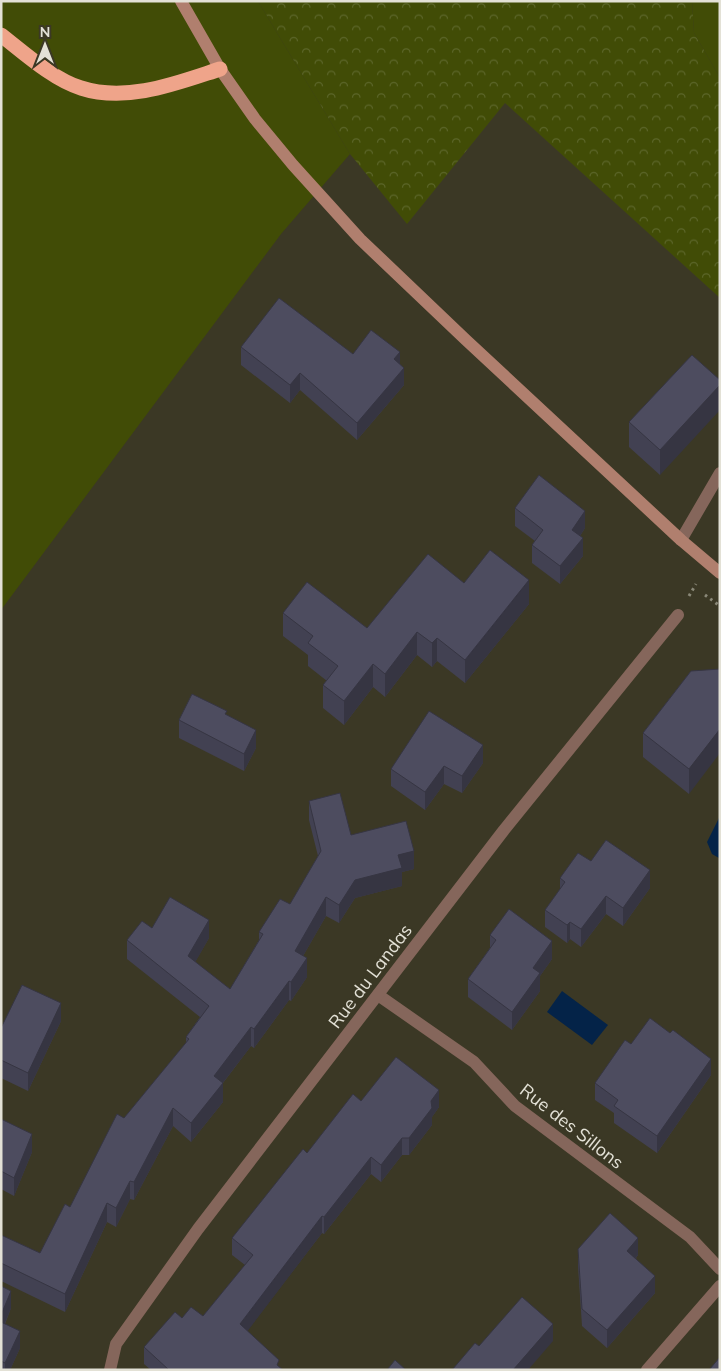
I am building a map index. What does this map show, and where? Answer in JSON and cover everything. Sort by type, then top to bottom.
[{"type":"highway","points":[[1,35],[54,75],[80,88],[108,94],[158,88],[220,69]]},
{"type":"street","points":[[181,1],[220,69],[255,119],[293,165],[360,239],[681,540],[720,573]]},
{"type":"street","points":[[681,540],[720,473]]},
{"type":"street","name":"Rue du Landas","points":[[110,1370],[116,1344],[198,1229],[504,830],[678,615]]},
{"type":"street","name":"Rue des Sillons","points":[[378,995],[474,1062],[514,1106],[690,1237],[720,1268]]},
{"type":"street","points":[[647,1370],[720,1286]]},
{"type":"path","points":[[678,615],[708,564]]},
{"type":"path","points":[[695,587],[720,606]]},
{"type":"green space","points":[[1,1],[258,1],[350,154],[281,234],[1,610]]},
{"type":"green space","points":[[258,1],[692,1],[694,33],[720,78],[720,298],[505,103],[407,224],[350,154]]},
{"type":"green space","points":[[692,1],[720,1],[720,78],[694,33]]},
{"type":"water","points":[[720,816],[719,858],[712,854],[707,842]]},
{"type":"water","points":[[562,991],[608,1025],[592,1045],[547,1012]]},
{"type":"building","points":[[279,298],[353,354],[371,330],[400,352],[394,359],[404,368],[357,423],[300,373],[290,385],[241,347]]},
{"type":"building","points":[[692,355],[720,380],[720,385],[660,450],[629,422]]},
{"type":"building","points":[[539,475],[585,511],[572,530],[583,538],[560,566],[532,545],[543,530],[515,508]]},
{"type":"building","points":[[490,550],[529,580],[465,660],[437,638],[432,643],[417,632],[385,674],[373,664],[344,701],[323,685],[338,666],[308,643],[313,636],[283,613],[307,582],[367,628],[428,554],[464,583]]},
{"type":"building","points":[[720,669],[720,729],[689,769],[643,733],[691,671]]},
{"type":"building","points":[[192,694],[227,711],[225,714],[256,730],[244,754],[179,720]]},
{"type":"building","points":[[429,711],[483,745],[462,776],[444,766],[425,792],[391,769]]},
{"type":"building","points":[[340,793],[351,835],[406,821],[414,851],[398,855],[402,868],[355,880],[339,905],[326,897],[295,951],[307,958],[291,982],[289,981],[254,1029],[251,1027],[214,1076],[223,1083],[191,1123],[173,1108],[134,1182],[130,1181],[116,1208],[107,1203],[65,1294],[1,1263],[1,1235],[40,1253],[65,1204],[70,1207],[117,1114],[124,1118],[189,1039],[186,1037],[209,1006],[127,940],[142,921],[152,928],[170,897],[209,920],[188,956],[230,989],[263,934],[259,932],[280,899],[290,904],[321,851],[309,801]]},
{"type":"building","points":[[606,840],[650,870],[623,908],[606,896],[581,929],[570,922],[567,925],[545,910],[565,882],[560,878],[578,853],[591,861]]},
{"type":"building","points":[[509,909],[552,941],[533,968],[540,973],[512,1012],[468,979],[496,940],[490,935]]},
{"type":"building","points":[[22,985],[61,1003],[28,1073],[1,1060],[1,1028]]},
{"type":"building","points":[[650,1018],[670,1033],[673,1030],[711,1059],[657,1136],[614,1106],[618,1100],[595,1083],[625,1040],[631,1044]]},
{"type":"building","points":[[396,1057],[439,1090],[431,1101],[432,1108],[409,1138],[402,1138],[381,1165],[371,1157],[324,1217],[322,1216],[240,1324],[279,1360],[277,1365],[283,1370],[169,1370],[144,1347],[175,1312],[182,1318],[191,1307],[203,1316],[253,1255],[232,1238],[303,1149],[307,1153],[353,1094],[361,1101]]},
{"type":"building","points":[[1,1119],[32,1134],[14,1178],[1,1171]]},
{"type":"building","points":[[610,1213],[638,1238],[627,1251],[655,1276],[607,1330],[582,1309],[578,1249]]},
{"type":"building","points":[[1,1286],[11,1291],[1,1315]]},
{"type":"building","points":[[522,1297],[553,1324],[513,1370],[452,1370],[475,1343],[479,1346]]},
{"type":"building","points":[[1,1322],[20,1331],[5,1363],[1,1361]]},
{"type":"building","points":[[720,1357],[720,1370],[709,1370]]},
{"type":"building","points":[[395,1360],[406,1370],[387,1370]]}]
